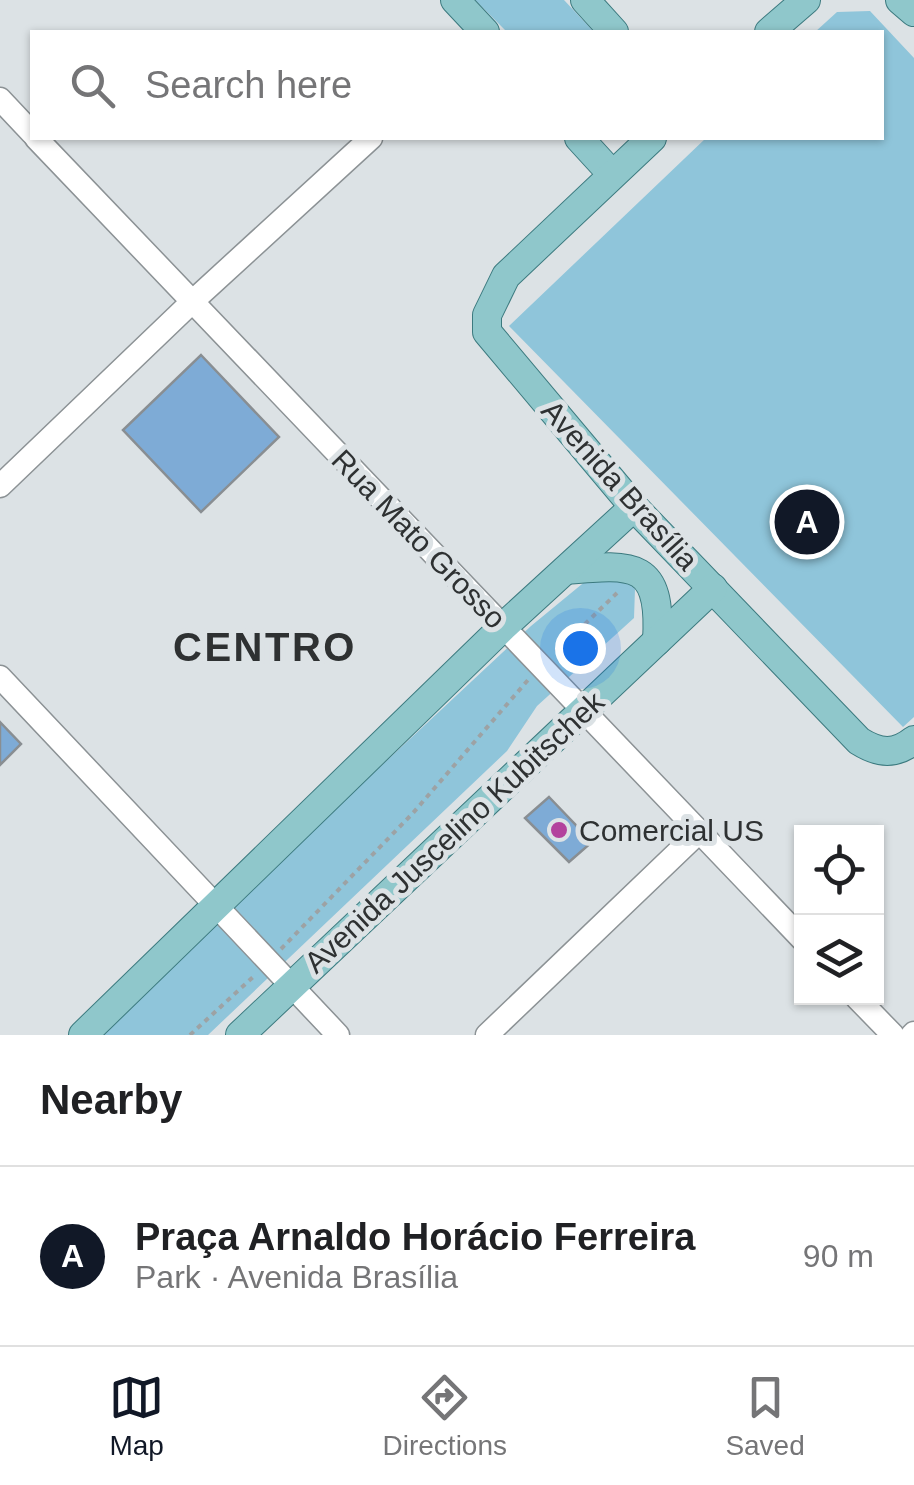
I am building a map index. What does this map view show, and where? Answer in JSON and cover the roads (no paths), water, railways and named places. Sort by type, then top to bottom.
[{"type":"main road","points":[[455,0],[483,30]]},
{"type":"main road","points":[[585,0],[610,30]]},
{"type":"main road","points":[[771,30],[806,0]]},
{"type":"main road","points":[[900,0],[914,12]]},
{"type":"main road","points":[[581,140],[611,173]]},
{"type":"main road","name":"Avenida Brasília","points":[[650,140],[506,276],[487,315],[487,332],[634,507],[860,741],[886,752],[899,751],[914,740]]},
{"type":"main road","points":[[83,1035],[503,627],[634,507]]},
{"type":"main road","points":[[566,570],[610,566],[646,577],[656,592],[659,608],[657,641]]},
{"type":"main road","name":"Avenida Juscelino Kubitschek","points":[[240,1035],[712,588]]},
{"type":"street","name":"Rua Mato Grosso","points":[[0,99],[30,131]]},
{"type":"street","name":"Rua Mato Grosso","points":[[39,140],[794,932]]},
{"type":"street","points":[[0,486],[369,140]]},
{"type":"street","points":[[0,678],[338,1035]]},
{"type":"street","points":[[487,1035],[699,832]]},
{"type":"street","points":[[864,1005],[893,1035]]},
{"type":"place","name":"Praça Arnaldo Horácio Ferreira","points":[[807,522]]},
{"type":"place","name":"Comercial US","points":[[559,830]]},
{"type":"district","name":"CENTRO","points":[[265,647]]}]
